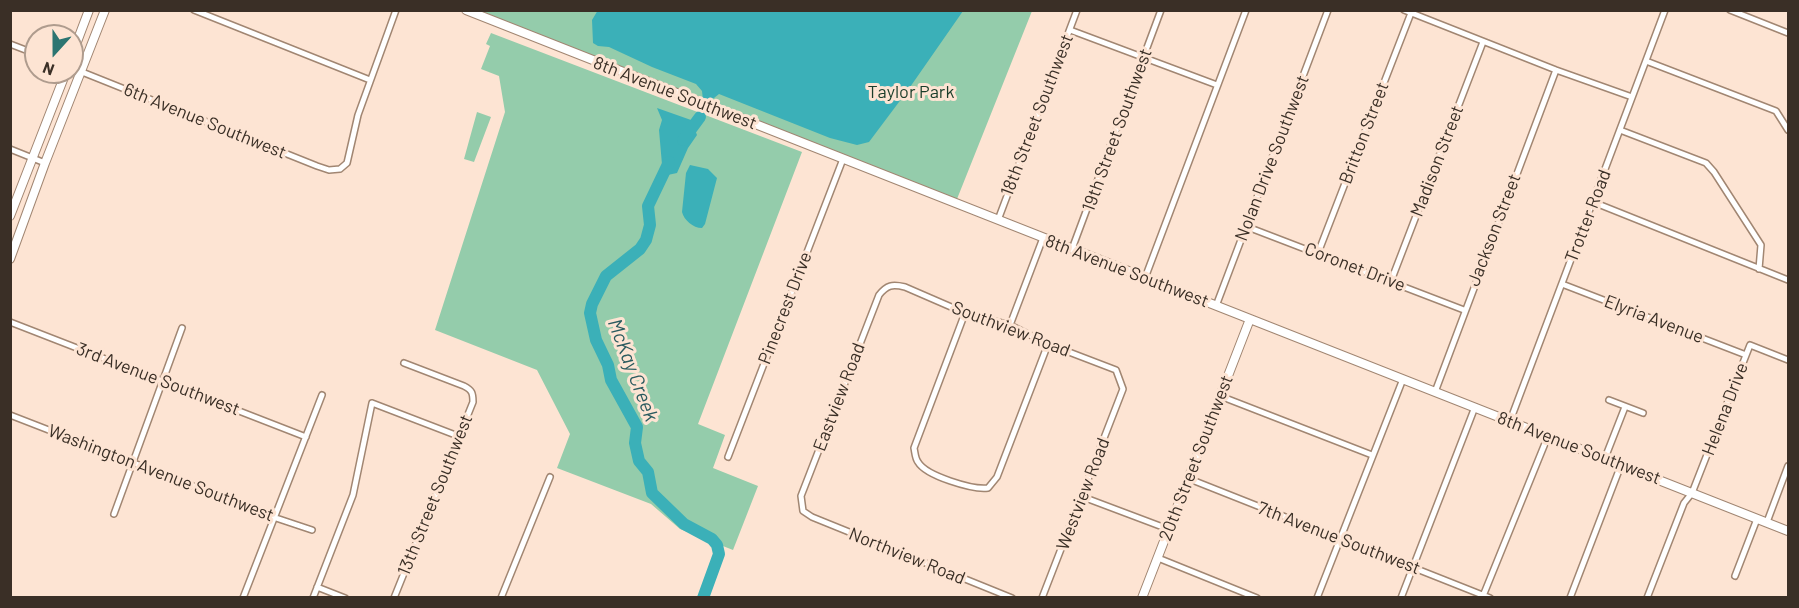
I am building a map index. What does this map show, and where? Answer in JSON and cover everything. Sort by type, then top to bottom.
[{"type":"street","points":[[84,63],[105,10]]},
{"type":"street","points":[[194,10],[370,80],[396,10]]},
{"type":"street","name":"8th Avenue Southwest","points":[[466,10],[1788,531]]},
{"type":"street","name":"18th Street Southwest","points":[[998,220],[1077,10]]},
{"type":"street","name":"19th Street Southwest","points":[[1072,249],[1161,10]]},
{"type":"street","points":[[1145,278],[1246,10]]},
{"type":"street","name":"Nolan Drive Southwest","points":[[1216,306],[1328,10]]},
{"type":"street","name":"Trotter Road","points":[[1510,421],[1665,10]]},
{"type":"street","points":[[1730,10],[1788,33]]},
{"type":"street","points":[[1408,12],[1632,97]]},
{"type":"street","name":"Britton Street","points":[[1318,253],[1408,12]]},
{"type":"street","points":[[1070,30],[1217,85]]},
{"type":"street","name":"Madison Street","points":[[1391,281],[1483,42]]},
{"type":"street","points":[[1646,61],[1776,111],[1788,130]]},
{"type":"street","name":"Jackson Street","points":[[1435,392],[1556,69]]},
{"type":"street","name":"6th Avenue Southwest","points":[[84,72],[329,170],[340,169],[347,163],[358,115],[370,80]]},
{"type":"street","points":[[10,216],[61,84]]},
{"type":"street","points":[[11,257],[76,84]]},
{"type":"street","points":[[1620,130],[1706,163],[1761,245],[1759,269]]},
{"type":"street","points":[[10,149],[45,163]]},
{"type":"street","name":"Pinecrest Drive","points":[[728,457],[843,159]]},
{"type":"street","points":[[1593,202],[1788,280]]},
{"type":"street","name":"Coronet Drive","points":[[1245,226],[1464,310]]},
{"type":"street","points":[[1010,325],[1043,238]]},
{"type":"street","name":"Elyria Avenue","points":[[1562,284],[1746,355]]},
{"type":"street","name":"Southview Road","points":[[887,286],[905,287],[965,313],[1010,325],[1048,344],[1116,370],[1123,389]]},
{"type":"street","name":"Eastview Road","points":[[803,512],[801,496],[879,296],[887,286]]},
{"type":"street","points":[[965,313],[914,448],[917,461],[925,470],[979,489],[988,488],[996,477],[1048,344]]},
{"type":"street","name":"20th Street Southwest","points":[[1142,597],[1250,319]]},
{"type":"street","name":"3rd Avenue Southwest","points":[[10,322],[306,437]]},
{"type":"street","points":[[114,514],[182,328]]},
{"type":"street","name":"Helena Drive","points":[[1647,597],[1684,503],[1692,493],[1750,345],[1788,360]]},
{"type":"street","name":"13th Street Southwest","points":[[394,597],[473,402],[472,392],[464,386],[404,363]]},
{"type":"street","points":[[1317,597],[1403,379]]},
{"type":"street","name":"Westview Road","points":[[1042,597],[1083,497],[1123,389]]},
{"type":"street","points":[[243,597],[322,395]]},
{"type":"street","points":[[1220,396],[1372,455]]},
{"type":"street","points":[[1609,400],[1644,413]]},
{"type":"street","points":[[313,597],[353,495],[372,402],[458,436]]},
{"type":"street","points":[[1401,597],[1475,407]]},
{"type":"street","points":[[1605,458],[1625,407]]},
{"type":"street","name":"Washington Avenue Southwest","points":[[10,415],[312,530]]},
{"type":"street","points":[[1486,597],[1548,436]]},
{"type":"street","points":[[1570,597],[1621,465]]},
{"type":"street","points":[[1767,522],[1788,466]]},
{"type":"street","points":[[501,597],[550,477]]},
{"type":"street","name":"7th Avenue Southwest","points":[[1187,478],[1413,566],[1486,597]]},
{"type":"street","points":[[1083,497],[1168,529]]},
{"type":"street","name":"Northview Road","points":[[803,512],[1012,597]]},
{"type":"street","points":[[1735,576],[1757,519]]},
{"type":"street","points":[[1158,558],[1257,597]]},
{"type":"street","points":[[317,587],[345,597]]},
{"type":"green space","name":"Taylor Park","points":[[478,11],[1032,11],[957,199]]},
{"type":"green space","points":[[491,33],[802,152],[698,424],[725,435],[713,468],[758,486],[733,550],[680,529],[651,504],[557,468],[570,434],[537,370],[435,330],[505,112],[499,76],[481,69],[490,46],[486,44]]},
{"type":"green space","points":[[477,112],[491,117],[474,162],[464,159]]},
{"type":"water","points":[[598,10],[963,11],[869,142],[857,145],[830,138],[719,94],[709,102],[703,100],[702,91],[696,84],[609,47],[598,46],[593,43],[592,20]]},
{"type":"water","points":[[657,108],[691,120],[697,135],[688,148],[677,173],[663,176],[659,130],[662,120]]},
{"type":"water","points":[[690,165],[708,169],[717,178],[702,228],[689,223],[682,212],[686,173]]},
{"type":"waterway","name":"McKay Creek","points":[[683,140],[700,117]]},
{"type":"waterway","name":"McKay Creek","points":[[669,162],[648,206],[650,225],[646,240],[640,249],[606,276],[590,313],[596,340],[608,365],[611,380],[637,427],[635,443],[639,461],[648,472],[652,493],[684,524],[712,539],[717,545],[719,554],[703,598]]}]
